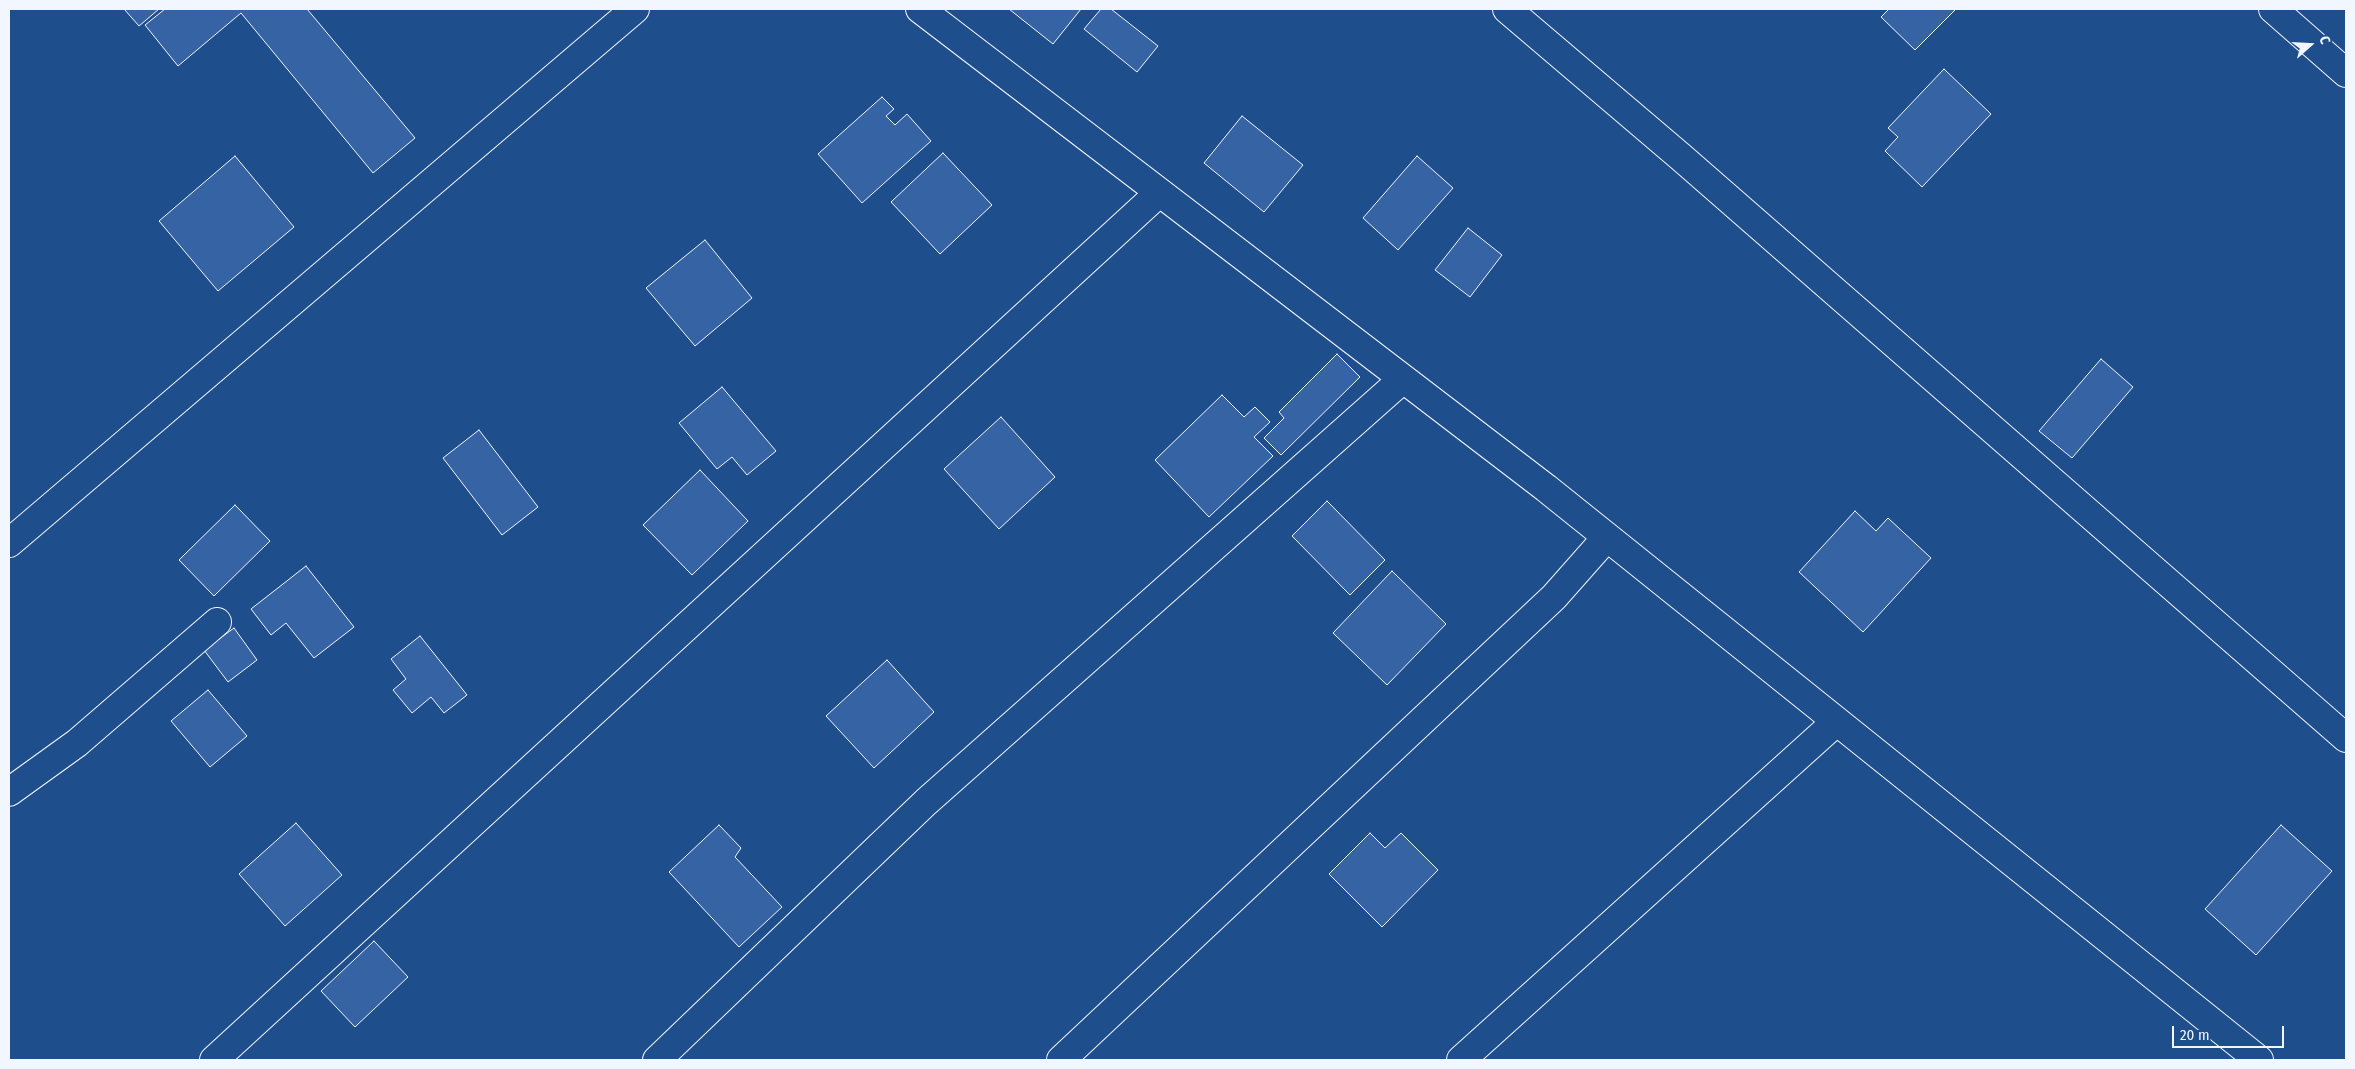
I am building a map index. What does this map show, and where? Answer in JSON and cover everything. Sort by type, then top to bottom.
[{"type":"street","points":[[9,544],[635,9]]},
{"type":"street","points":[[920,9],[1606,537],[2254,1059]]},
{"type":"street","points":[[1507,9],[1682,158],[2346,738]]},
{"type":"street","points":[[2272,9],[2346,73]]},
{"type":"street","points":[[214,1060],[1159,192]]},
{"type":"street","points":[[656,1060],[926,802],[1403,379]]},
{"type":"street","points":[[1061,1060],[1554,597],[1606,537]]},
{"type":"street","points":[[9,792],[77,743],[216,622]]},
{"type":"street","points":[[1462,1060],[1836,722]]},
{"type":"building","points":[[124,9],[159,9],[139,26]]},
{"type":"building","points":[[165,9],[307,9],[415,138],[373,173],[241,13],[178,66],[145,25]]},
{"type":"building","points":[[1009,9],[1081,9],[1053,44]]},
{"type":"building","points":[[1101,9],[1111,9],[1158,46],[1137,72],[1084,29]]},
{"type":"building","points":[[1889,9],[1956,9],[1915,50],[1881,17]]},
{"type":"building","points":[[1944,69],[1991,114],[1922,187],[1885,151],[1898,137],[1888,128]]},
{"type":"building","points":[[882,97],[894,109],[886,116],[895,125],[907,114],[931,141],[862,203],[818,154]]},
{"type":"building","points":[[1242,116],[1303,165],[1264,212],[1204,163]]},
{"type":"building","points":[[943,153],[992,205],[940,254],[891,202]]},
{"type":"building","points":[[235,156],[294,227],[218,291],[159,221]]},
{"type":"building","points":[[1417,156],[1453,188],[1398,250],[1363,218]]},
{"type":"building","points":[[1468,228],[1502,255],[1470,297],[1435,270]]},
{"type":"building","points":[[705,240],[752,298],[695,346],[646,288]]},
{"type":"building","points":[[1337,354],[1360,377],[1281,455],[1264,438],[1284,418],[1279,412]]},
{"type":"building","points":[[2101,359],[2133,387],[2072,458],[2039,431]]},
{"type":"building","points":[[722,387],[776,451],[747,475],[732,457],[717,469],[679,423]]},
{"type":"building","points":[[1222,395],[1244,417],[1255,407],[1270,422],[1254,437],[1273,456],[1209,517],[1155,460]]},
{"type":"building","points":[[1001,417],[1055,477],[999,529],[944,469]]},
{"type":"building","points":[[479,430],[538,507],[502,535],[443,458]]},
{"type":"building","points":[[700,470],[748,521],[692,575],[643,525]]},
{"type":"building","points":[[1327,501],[1385,560],[1350,595],[1292,536]]},
{"type":"building","points":[[235,505],[270,541],[214,596],[179,560]]},
{"type":"building","points":[[1855,511],[1876,531],[1888,518],[1931,558],[1863,632],[1799,572]]},
{"type":"building","points":[[306,566],[354,627],[314,658],[286,623],[271,635],[251,609]]},
{"type":"building","points":[[1392,571],[1446,624],[1387,685],[1333,633]]},
{"type":"building","points":[[234,628],[257,660],[228,682],[204,650]]},
{"type":"building","points":[[420,636],[467,695],[444,713],[431,697],[412,713],[393,690],[406,679],[391,659]]},
{"type":"building","points":[[887,660],[934,712],[874,768],[826,716]]},
{"type":"building","points":[[208,690],[247,736],[210,767],[171,721]]},
{"type":"building","points":[[296,823],[342,875],[285,926],[239,874]]},
{"type":"building","points":[[719,825],[741,848],[735,857],[782,907],[739,947],[669,872]]},
{"type":"building","points":[[2281,825],[2332,871],[2256,955],[2205,909]]},
{"type":"building","points":[[1370,833],[1385,848],[1401,833],[1438,870],[1382,927],[1329,874]]},
{"type":"building","points":[[374,941],[408,977],[355,1027],[321,991]]}]
